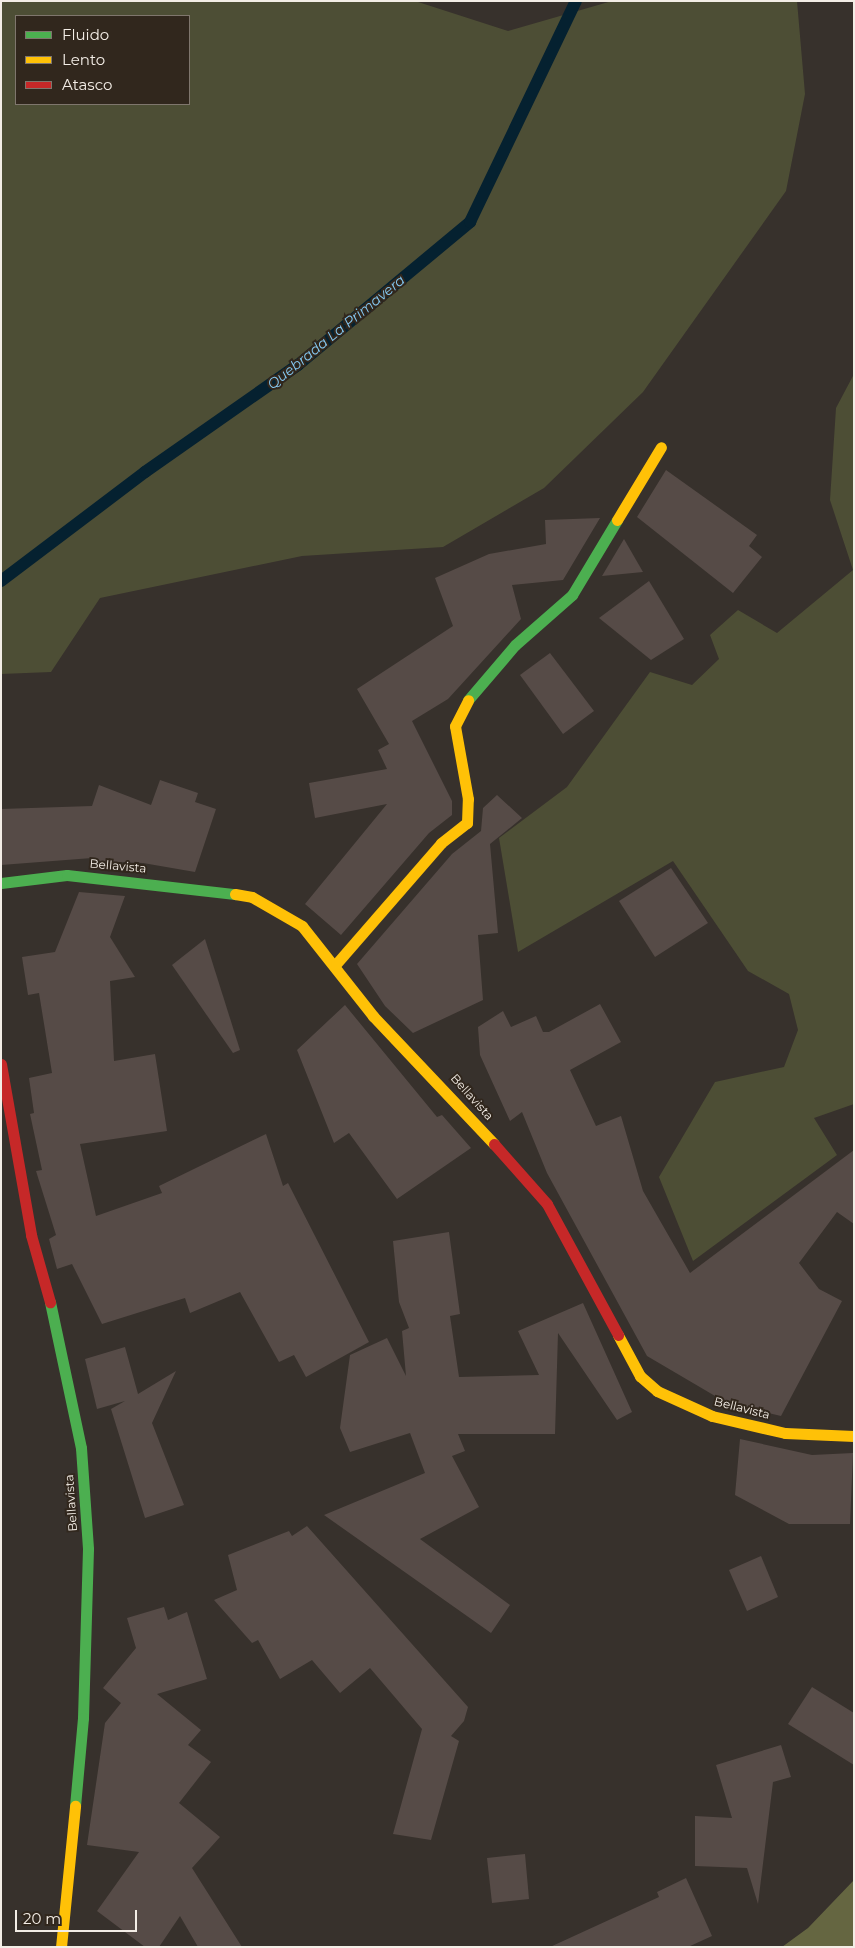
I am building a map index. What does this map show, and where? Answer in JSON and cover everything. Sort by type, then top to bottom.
[{"type":"street","points":[[336,964],[441,843],[466,823],[468,799],[456,726],[460,709],[515,645],[572,595],[661,447]]},
{"type":"street","name":"Bellavista","points":[[1,883],[67,875],[178,885],[252,897],[302,926],[336,964],[373,1016],[426,1068],[547,1204],[640,1376],[657,1391],[712,1416],[785,1433],[854,1436]]},
{"type":"street","name":"Bellavista","points":[[1,1064],[31,1235],[62,1346],[81,1448],[88,1549],[83,1718],[61,1947]]},
{"type":"green space","points":[[2,1],[415,1],[508,31],[612,1],[797,1],[805,94],[786,191],[643,392],[544,488],[443,547],[302,556],[100,598],[51,672],[1,674]]},
{"type":"green space","points":[[854,374],[854,1104],[814,1118],[837,1155],[693,1261],[659,1177],[715,1082],[784,1067],[798,1030],[789,994],[748,971],[673,861],[518,952],[499,838],[567,787],[650,672],[692,685],[719,659],[710,635],[738,610],[777,633],[853,570],[830,500],[836,408]]},
{"type":"green space","points":[[854,1880],[854,1947],[782,1947],[808,1928]]},
{"type":"building","points":[[666,470],[757,535],[749,546],[762,557],[733,593],[637,517]]},
{"type":"building","points":[[600,518],[563,580],[512,585],[521,619],[448,699],[412,721],[452,801],[452,815],[429,833],[341,935],[305,904],[387,804],[315,818],[309,783],[387,769],[378,750],[389,744],[357,689],[453,626],[435,578],[489,554],[546,544],[545,520]]},
{"type":"building","points":[[624,539],[643,572],[602,576]]},
{"type":"building","points":[[649,581],[684,639],[651,660],[599,618]]},
{"type":"building","points":[[550,653],[594,711],[563,734],[520,675]]},
{"type":"building","points":[[160,780],[198,793],[195,802],[216,809],[195,872],[143,863],[91,861],[92,858],[1,865],[1,809],[92,806],[99,785],[151,805]]},
{"type":"building","points":[[497,795],[522,818],[490,844],[498,933],[478,935],[483,1000],[413,1033],[385,1006],[357,964],[452,854],[481,831],[483,808]]},
{"type":"building","points":[[671,868],[708,923],[655,957],[619,901]]},
{"type":"building","points":[[79,892],[125,896],[110,937],[135,977],[110,981],[114,1061],[155,1054],[167,1131],[80,1144],[96,1216],[162,1193],[159,1186],[266,1134],[283,1186],[288,1183],[369,1342],[306,1377],[294,1355],[279,1362],[240,1292],[190,1313],[185,1298],[102,1324],[72,1264],[57,1269],[49,1239],[56,1235],[36,1171],[42,1170],[30,1114],[34,1113],[29,1078],[52,1073],[39,993],[28,995],[22,957],[55,952]]},
{"type":"building","points":[[205,939],[240,1050],[233,1053],[172,965]]},
{"type":"building","points":[[600,1004],[621,1042],[570,1070],[596,1126],[621,1116],[643,1191],[690,1273],[854,1150],[854,1224],[837,1212],[799,1263],[819,1289],[842,1301],[781,1416],[727,1403],[647,1356],[547,1173],[522,1112],[510,1121],[480,1055],[478,1027],[503,1011],[511,1027],[536,1016],[543,1032],[549,1032]]},
{"type":"building","points":[[345,1005],[437,1117],[442,1115],[471,1148],[397,1199],[349,1133],[334,1143],[297,1050]]},
{"type":"building","points":[[449,1232],[460,1314],[450,1316],[459,1377],[539,1375],[518,1331],[583,1303],[632,1412],[617,1420],[558,1333],[555,1434],[458,1434],[465,1451],[452,1456],[479,1507],[420,1539],[510,1605],[491,1633],[324,1515],[425,1473],[410,1433],[350,1452],[340,1428],[350,1355],[387,1338],[406,1376],[402,1331],[409,1328],[399,1302],[393,1241]]},
{"type":"building","points":[[125,1347],[138,1394],[176,1371],[152,1423],[184,1505],[145,1518],[111,1409],[125,1401],[97,1409],[85,1359]]},
{"type":"building","points":[[740,1439],[812,1455],[853,1453],[850,1524],[789,1524],[735,1495]]},
{"type":"building","points":[[307,1526],[468,1707],[464,1721],[451,1736],[459,1741],[431,1840],[393,1834],[422,1729],[370,1668],[340,1693],[312,1660],[280,1679],[258,1640],[252,1643],[214,1600],[237,1590],[228,1555],[289,1531],[292,1536]]},
{"type":"building","points":[[761,1556],[778,1597],[747,1611],[729,1570]]},
{"type":"building","points":[[164,1607],[168,1620],[187,1612],[207,1679],[157,1694],[201,1730],[188,1745],[211,1762],[179,1803],[220,1837],[192,1868],[242,1947],[198,1947],[180,1916],[159,1947],[145,1947],[97,1911],[139,1852],[87,1845],[105,1723],[121,1703],[103,1688],[136,1648],[127,1618]]},
{"type":"building","points":[[812,1687],[854,1713],[854,1765],[788,1724]]},
{"type":"building","points":[[781,1745],[791,1777],[773,1782],[758,1904],[747,1868],[695,1866],[695,1816],[732,1818],[716,1765]]},
{"type":"building","points":[[525,1854],[529,1899],[492,1903],[487,1858]]},
{"type":"building","points":[[686,1878],[712,1936],[688,1947],[550,1947],[659,1897],[657,1892]]},
{"type":"waterway","name":"Quebrada La Primavera","points":[[1,581],[145,472],[298,365],[470,222],[576,1]]},
{"type":"traffic: fast","points":[[468,700],[515,645],[572,595],[617,520]]},
{"type":"traffic: fast","points":[[1,883],[67,875],[235,894]]},
{"type":"traffic: fast","points":[[50,1302],[81,1448],[88,1549],[83,1718],[75,1806]]},
{"type":"traffic: slow","points":[[617,520],[661,447]]},
{"type":"traffic: slow","points":[[336,964],[441,843],[467,823],[468,799],[455,726],[468,700]]},
{"type":"traffic: slow","points":[[235,894],[252,897],[302,926],[373,1016],[494,1144]]},
{"type":"traffic: slow","points":[[618,1335],[640,1376],[657,1391],[712,1416],[785,1433],[854,1436]]},
{"type":"traffic: slow","points":[[61,1947],[75,1806]]},
{"type":"traffic: jam","points":[[1,1064],[31,1235],[50,1302]]},
{"type":"traffic: jam","points":[[494,1144],[547,1204],[618,1335]]}]
